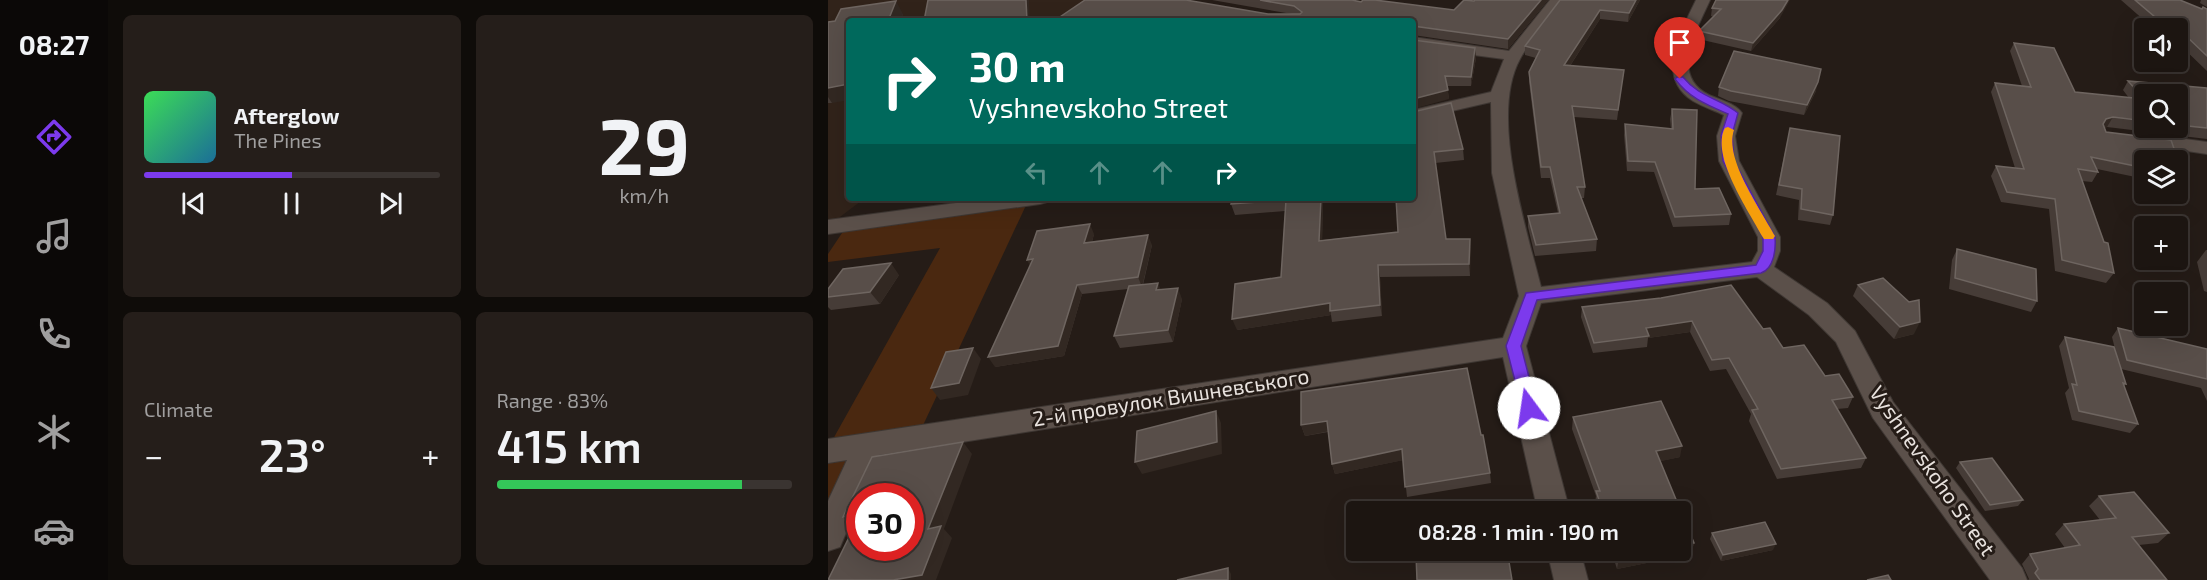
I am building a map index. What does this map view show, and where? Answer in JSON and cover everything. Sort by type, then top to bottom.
[{"type":"street","points":[[1551,501],[1514,346],[1531,296],[1502,173],[1499,95],[1503,78],[1513,56],[1557,0]]},
{"type":"street","points":[[1531,296],[1761,269],[1769,251],[1769,237],[1729,161],[1726,135],[1733,113],[1699,97],[1680,79],[1680,50],[1703,0]]},
{"type":"street","points":[[1416,42],[1513,56]]},
{"type":"street","points":[[1416,114],[1499,95]]},
{"type":"street","points":[[2120,136],[2207,148]]},
{"type":"street","points":[[828,226],[1017,201]]},
{"type":"street","name":"Vyshnevskoho Street","points":[[1761,269],[1818,309],[1846,337],[1883,410],[2010,580]]},
{"type":"street","name":"2-й провулок Вишневського","points":[[828,451],[1514,346]]},
{"type":"street","points":[[828,536],[869,444]]},
{"type":"street","points":[[1566,561],[1571,580]]},
{"type":"shaded area","points":[[828,0],[1128,0],[1104,18],[846,18],[846,201],[861,201],[828,226]]},
{"type":"shaded area","points":[[1028,201],[918,436],[869,444],[852,483],[846,483],[846,496],[828,536],[828,448],[940,248],[828,262],[828,254],[848,224]]},
{"type":"building","points":[[928,0],[1026,0],[1027,18],[925,18]]},
{"type":"building","points":[[1085,0],[1186,0],[1268,14],[1300,14],[1302,12],[1294,6],[1260,0],[1352,0],[1361,2],[1375,0],[1454,10],[1464,0],[1541,0],[1508,39],[1416,26],[1416,18],[1058,18]]},
{"type":"building","points":[[1560,0],[1636,0],[1629,13],[1600,10],[1564,65],[1624,70],[1618,110],[1572,106],[1585,187],[1577,187],[1597,239],[1536,245],[1528,216],[1560,213],[1550,167],[1541,167],[1529,72],[1540,50],[1525,46]]},
{"type":"building","points":[[1716,0],[1788,0],[1753,43],[1699,31],[1721,9],[1712,8]]},
{"type":"building","points":[[2135,0],[2180,0],[2207,9],[2207,56],[2188,38],[2188,18],[2156,18]]},
{"type":"building","points":[[896,1],[889,18],[846,18],[846,85],[828,88],[828,22],[835,21],[841,9]]},
{"type":"building","points":[[1416,40],[1475,48],[1471,77],[1445,76],[1448,90],[1416,98]]},
{"type":"building","points":[[2014,43],[2054,48],[2075,92],[2134,98],[2134,120],[2113,117],[2106,119],[2103,124],[2106,132],[2134,135],[2134,138],[2171,140],[2174,150],[2134,150],[2134,166],[2091,157],[2098,172],[2078,169],[2104,242],[2108,243],[2114,273],[2062,260],[2055,199],[2007,192],[1996,166],[2024,169],[1995,83],[2031,87]]},
{"type":"building","points":[[1734,51],[1821,69],[1818,82],[1807,105],[1719,87]]},
{"type":"building","points":[[2128,81],[2162,84],[2134,84],[2134,88]]},
{"type":"building","points":[[2188,86],[2207,88],[2207,128],[2188,126]]},
{"type":"building","points":[[1451,103],[1463,149],[1434,152],[1446,239],[1470,239],[1469,264],[1378,265],[1380,305],[1330,311],[1330,303],[1232,319],[1235,284],[1281,277],[1286,201],[1321,201],[1319,241],[1398,232],[1396,201],[1416,201],[1416,111]]},
{"type":"building","points":[[1672,109],[1697,110],[1695,189],[1719,188],[1731,214],[1675,217],[1655,162],[1628,161],[1625,124],[1673,129]]},
{"type":"building","points":[[1790,128],[1840,136],[1833,215],[1801,209],[1802,189],[1779,185]]},
{"type":"building","points":[[1232,201],[1272,201],[1231,204]]},
{"type":"building","points":[[1090,224],[1084,243],[1148,235],[1138,277],[1077,285],[1058,346],[988,357],[1033,259],[1027,260],[1037,231]]},
{"type":"building","points":[[1957,249],[2036,269],[2037,301],[1955,278]]},
{"type":"building","points":[[891,263],[870,292],[828,297],[828,289],[843,269]]},
{"type":"building","points":[[1883,278],[1909,302],[1919,300],[1920,322],[1900,327],[1858,285]]},
{"type":"building","points":[[1158,283],[1156,290],[1178,288],[1168,330],[1114,336],[1129,286]]},
{"type":"building","points":[[1731,285],[1763,329],[1770,328],[1783,348],[1804,345],[1825,376],[1839,374],[1853,397],[1832,400],[1866,458],[1781,469],[1752,410],[1758,409],[1729,358],[1712,360],[1692,321],[1646,328],[1649,336],[1594,343],[1582,307],[1661,298]]},
{"type":"building","points":[[2118,328],[2134,332],[2134,336],[2152,336],[2207,349],[2207,379],[2127,360]]},
{"type":"building","points":[[2065,337],[2114,347],[2126,384],[2123,383],[2138,424],[2079,411],[2072,384],[2077,385]]},
{"type":"building","points":[[973,348],[959,383],[931,388],[946,352]]},
{"type":"building","points":[[1467,368],[1490,473],[1405,487],[1402,449],[1332,464],[1327,421],[1301,425],[1301,392]]},
{"type":"building","points":[[1661,401],[1682,446],[1656,451],[1677,501],[1599,501],[1596,491],[1600,491],[1573,417]]},
{"type":"building","points":[[1216,411],[1217,442],[1135,462],[1137,431]]},
{"type":"building","points":[[963,442],[928,529],[941,526],[922,575],[893,580],[828,580],[846,543],[846,561],[924,561],[924,483],[859,483],[872,457]]},
{"type":"building","points":[[1992,458],[2023,500],[1990,505],[1960,462]]},
{"type":"building","points":[[2134,492],[2169,533],[2132,537],[2167,580],[2040,580],[2035,573],[2038,569],[2030,554],[2080,545],[2064,524],[2116,518],[2099,496]]},
{"type":"building","points":[[1765,522],[1776,544],[1723,555],[1712,533]]},
{"type":"building","points":[[1416,561],[1509,561],[1512,580],[1417,580]]},
{"type":"building","points":[[1228,568],[1228,580],[1177,580]]},
{"type":"building","points":[[1888,575],[1891,580],[1867,580]]},
{"type":"slow traffic","points":[[1728,130],[1726,135],[1729,161],[1769,236]]},
{"type":"route","points":[[1529,408],[1514,346],[1531,296],[1761,269],[1769,251],[1769,237],[1729,161],[1726,135],[1733,113],[1699,97],[1680,79]]}]
